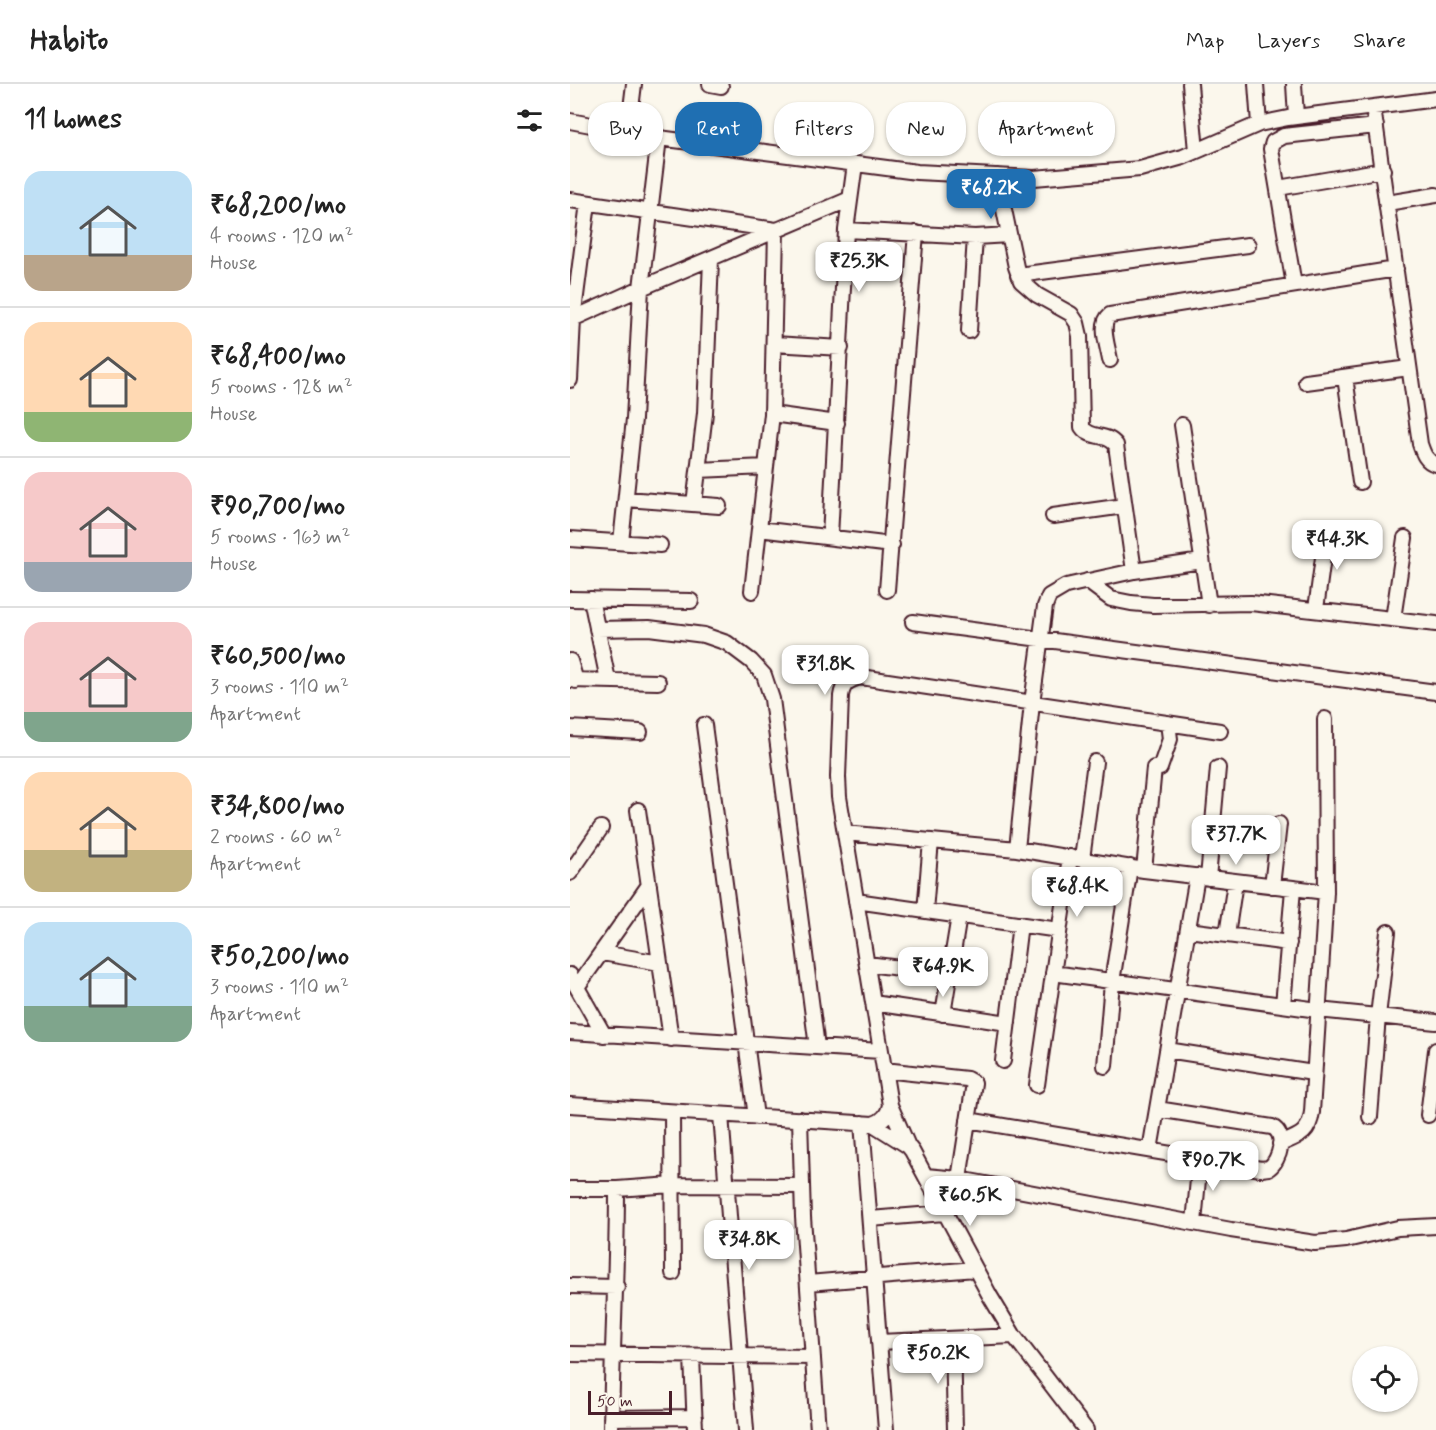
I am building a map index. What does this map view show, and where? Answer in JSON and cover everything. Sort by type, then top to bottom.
[{"type":"street","points":[[632,102],[634,84]]},
{"type":"street","points":[[1190,84],[1196,151]]},
{"type":"street","points":[[1256,84],[1259,124]]},
{"type":"street","points":[[1294,84],[1296,117]]},
{"type":"street","points":[[663,139],[917,172],[1034,178],[1140,169],[1196,151],[1259,124],[1436,99]]},
{"type":"street","points":[[1373,107],[1420,444],[1431,464],[1436,464]]},
{"type":"street","points":[[570,121],[588,125]]},
{"type":"street","points":[[1294,285],[1271,149],[1273,142],[1284,136],[1376,126]]},
{"type":"street","points":[[621,542],[633,419],[641,288],[657,156]]},
{"type":"street","points":[[830,537],[846,230],[855,164]]},
{"type":"street","points":[[1278,188],[1383,170]]},
{"type":"street","points":[[997,176],[1021,281],[1036,295],[1071,314],[1077,323],[1080,336],[1082,427],[1091,435],[1111,439],[1116,445],[1134,571]]},
{"type":"street","points":[[1387,203],[1436,195]]},
{"type":"street","points":[[571,319],[850,199]]},
{"type":"street","points":[[570,200],[776,230]]},
{"type":"street","points":[[570,380],[571,319],[588,203]]},
{"type":"street","points":[[752,591],[772,414],[776,230]]},
{"type":"street","points":[[846,230],[975,237],[1009,235]]},
{"type":"street","points":[[887,590],[916,233]]},
{"type":"street","points":[[969,331],[975,237]]},
{"type":"street","points":[[1018,275],[1248,245]]},
{"type":"street","points":[[694,504],[705,413],[711,259]]},
{"type":"street","points":[[1110,360],[1104,325],[1106,318],[1110,315],[1396,269]]},
{"type":"street","points":[[774,344],[841,348]]},
{"type":"street","points":[[1306,382],[1409,368]]},
{"type":"street","points":[[1345,377],[1360,482]]},
{"type":"street","points":[[772,414],[837,423]]},
{"type":"street","points":[[1182,425],[1209,605]]},
{"type":"street","points":[[698,470],[766,467]]},
{"type":"street","points":[[626,499],[719,506]]},
{"type":"street","points":[[1053,516],[1124,506]]},
{"type":"street","points":[[1317,609],[1327,528]]},
{"type":"street","points":[[759,529],[892,545]]},
{"type":"street","points":[[1393,619],[1405,538]]},
{"type":"street","points":[[570,539],[660,544]]},
{"type":"street","points":[[1017,849],[1032,703],[1045,606],[1049,596],[1066,586],[1086,581],[1202,561]]},
{"type":"street","points":[[1086,581],[1111,599],[1122,602],[1154,605],[1251,603],[1436,624]]},
{"type":"street","points":[[570,599],[691,601]]},
{"type":"street","points":[[591,599],[608,680]]},
{"type":"street","points":[[913,622],[1436,692]]},
{"type":"street","points":[[597,630],[649,628],[705,635],[727,643],[751,661],[764,675],[772,699],[817,1047]]},
{"type":"street","points":[[570,662],[573,680],[658,682]]},
{"type":"street","points":[[1086,1430],[1014,1336],[908,1146],[890,1105],[837,777],[842,688],[851,679],[861,677],[1220,731]]},
{"type":"street","points":[[1280,1144],[1304,1133],[1308,1128],[1312,1112],[1326,892],[1325,719]]},
{"type":"street","points":[[1105,1066],[1112,982],[1157,768],[1170,739],[1168,723]]},
{"type":"street","points":[[704,724],[756,1117]]},
{"type":"street","points":[[570,728],[640,732]]},
{"type":"street","points":[[1036,1085],[1059,930],[1095,762]]},
{"type":"street","points":[[1150,1150],[1188,930],[1203,877],[1218,768]]},
{"type":"street","points":[[638,810],[671,1039]]},
{"type":"street","points":[[1272,886],[1279,824]]},
{"type":"street","points":[[570,873],[601,828]]},
{"type":"street","points":[[845,833],[1017,849],[1235,882],[1326,892]]},
{"type":"street","points":[[925,911],[931,841]]},
{"type":"street","points":[[1227,935],[1235,882]]},
{"type":"street","points":[[604,1035],[574,981],[602,953],[649,885]]},
{"type":"street","points":[[1283,1005],[1293,889]]},
{"type":"street","points":[[856,901],[1059,930]]},
{"type":"street","points":[[943,1014],[960,916]]},
{"type":"street","points":[[1003,1061],[1020,924]]},
{"type":"street","points":[[1188,930],[1289,943]]},
{"type":"street","points":[[1370,1116],[1388,932]]},
{"type":"street","points":[[602,953],[660,963]]},
{"type":"street","points":[[867,964],[950,974]]},
{"type":"street","points":[[1053,973],[1318,1010],[1436,1022]]},
{"type":"street","points":[[873,1003],[1008,1023]]},
{"type":"street","points":[[570,1032],[881,1051]]},
{"type":"street","points":[[1167,1050],[1313,1073]]},
{"type":"street","points":[[1428,1115],[1436,1050]]},
{"type":"street","points":[[884,1070],[974,1083],[959,1179]]},
{"type":"street","points":[[570,1105],[868,1124],[908,1146]]},
{"type":"street","points":[[868,1124],[884,1118],[889,1112],[890,1105]]},
{"type":"street","points":[[968,1120],[1261,1168],[1269,1168],[1277,1158],[1281,1136],[1278,1130],[1272,1127],[1157,1109]]},
{"type":"street","points":[[672,1112],[673,1273]]},
{"type":"street","points":[[721,1115],[746,1430]]},
{"type":"street","points":[[800,1119],[802,1186],[818,1430]]},
{"type":"street","points":[[868,1124],[870,1219],[886,1430]]},
{"type":"street","points":[[1194,1223],[1200,1158]]},
{"type":"street","points":[[926,1176],[959,1179],[1194,1223],[1315,1242],[1347,1240],[1398,1228],[1436,1226]]},
{"type":"street","points":[[570,1189],[617,1189],[672,1185],[802,1186]]},
{"type":"street","points":[[617,1189],[611,1424],[695,1424],[692,1356]]},
{"type":"street","points":[[870,1219],[944,1213]]},
{"type":"street","points":[[808,1282],[975,1269]]},
{"type":"street","points":[[570,1286],[616,1287]]},
{"type":"street","points":[[879,1342],[1014,1336]]},
{"type":"street","points":[[953,1339],[955,1430]]},
{"type":"street","points":[[570,1354],[813,1357]]}]
